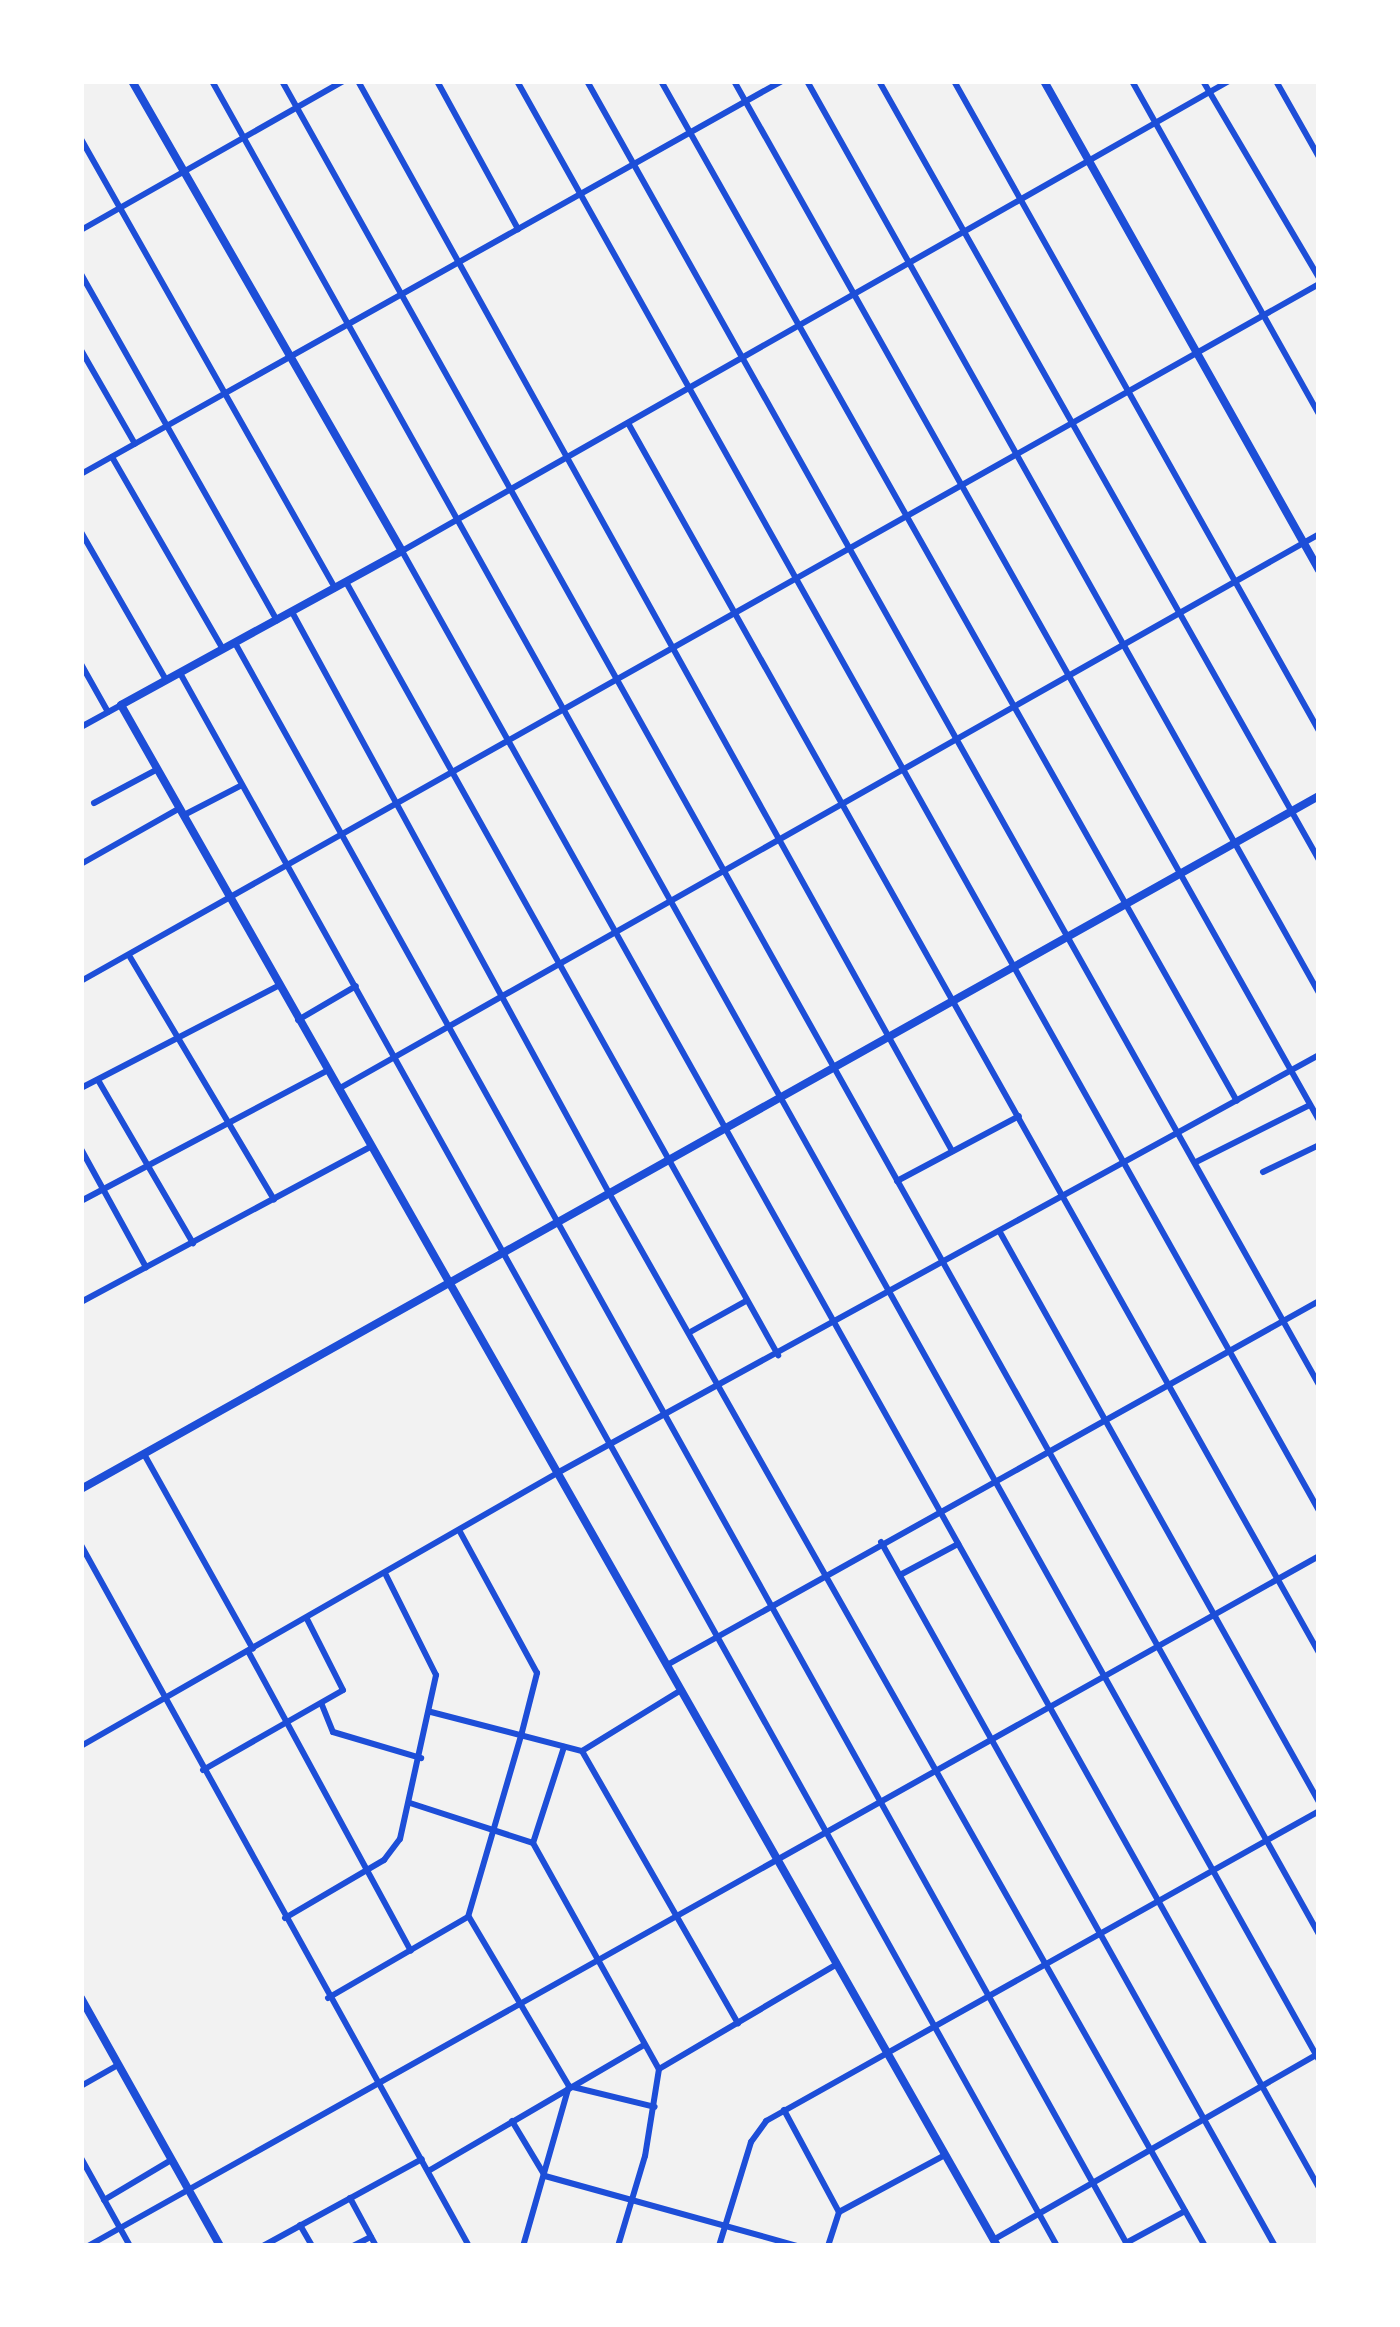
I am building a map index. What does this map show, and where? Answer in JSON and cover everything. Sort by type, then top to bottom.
[{"type":"street","points":[[132,81],[402,551],[1319,2188]]},
{"type":"street","points":[[122,704],[995,2243],[1036,2212],[1154,2151],[1318,2056],[562,709],[352,321],[212,81]]},
{"type":"street","points":[[281,81],[1319,1934]]},
{"type":"street","points":[[81,230],[343,81]]},
{"type":"street","points":[[358,81],[952,1151]]},
{"type":"street","points":[[437,81],[518,229]]},
{"type":"street","points":[[517,81],[1319,1511]]},
{"type":"street","points":[[587,81],[852,544],[1319,1385]]},
{"type":"street","points":[[662,81],[1122,906],[1237,1101]]},
{"type":"street","points":[[734,81],[1319,1120]]},
{"type":"street","points":[[81,474],[782,81]]},
{"type":"street","points":[[808,81],[1319,993]]},
{"type":"street","points":[[879,81],[1319,860]]},
{"type":"street","points":[[954,81],[1319,731]]},
{"type":"street","points":[[1044,81],[1319,570]]},
{"type":"street","points":[[1132,81],[1319,414]]},
{"type":"street","points":[[81,981],[232,901],[733,609],[1319,281],[1203,81]]},
{"type":"street","points":[[81,728],[511,490],[1229,81]]},
{"type":"street","points":[[1276,81],[1319,157]]},
{"type":"street","points":[[81,139],[335,588]]},
{"type":"street","points":[[81,274],[277,620]]},
{"type":"street","points":[[81,350],[134,444]]},
{"type":"street","points":[[628,423],[1319,1653]]},
{"type":"street","points":[[112,457],[223,649]]},
{"type":"street","points":[[81,532],[166,680]]},
{"type":"street","points":[[337,1090],[1319,534]]},
{"type":"street","points":[[346,582],[778,1355]]},
{"type":"street","points":[[292,612],[609,1193],[692,1331],[1205,2246]]},
{"type":"street","points":[[235,643],[452,1025],[662,1415],[1127,2244],[1185,2211]]},
{"type":"street","points":[[81,664],[108,712]]},
{"type":"street","points":[[179,673],[614,1443],[1057,2246]]},
{"type":"street","points":[[94,803],[158,769]]},
{"type":"street","points":[[81,864],[242,785]]},
{"type":"street","points":[[81,1490],[1319,796]]},
{"type":"street","points":[[130,956],[274,1200]]},
{"type":"street","points":[[81,1088],[278,986]]},
{"type":"street","points":[[298,1020],[356,986]]},
{"type":"street","points":[[81,1746],[559,1472],[1001,1234],[1319,1055]]},
{"type":"street","points":[[81,1201],[327,1071]]},
{"type":"street","points":[[98,1079],[193,1243]]},
{"type":"street","points":[[1196,1162],[1310,1105]]},
{"type":"street","points":[[898,1181],[1019,1116]]},
{"type":"street","points":[[1263,1172],[1319,1145]]},
{"type":"street","points":[[81,1302],[370,1147]]},
{"type":"street","points":[[81,1149],[146,1267]]},
{"type":"street","points":[[719,2246],[751,2142],[783,2109],[888,2054],[1319,1806],[1001,1234]]},
{"type":"street","points":[[692,1331],[746,1301]]},
{"type":"street","points":[[667,1665],[937,1510],[1319,1301]]},
{"type":"street","points":[[144,1454],[411,1951]]},
{"type":"street","points":[[328,1998],[468,1917],[521,1736],[537,1673],[460,1532]]},
{"type":"street","points":[[881,1542],[1275,2246]]},
{"type":"street","points":[[900,1575],[958,1544]]},
{"type":"street","points":[[81,1545],[469,2246]]},
{"type":"street","points":[[88,2246],[1319,1556]]},
{"type":"street","points":[[284,1918],[393,1852],[410,1802],[431,1712],[435,1670],[386,1574]]},
{"type":"street","points":[[203,1770],[290,1725],[322,1705],[343,1683],[306,1618]]},
{"type":"street","points":[[431,1712],[582,1751],[681,1690]]},
{"type":"street","points":[[322,1705],[333,1732],[421,1758]]},
{"type":"street","points":[[533,1843],[564,1747]]},
{"type":"street","points":[[582,1751],[738,2023]]},
{"type":"street","points":[[410,1802],[494,1825],[533,1843],[659,2069],[655,2107],[618,2246]]},
{"type":"street","points":[[468,1917],[569,2086],[523,2246]]},
{"type":"street","points":[[659,2069],[837,1964]]},
{"type":"street","points":[[81,1999],[220,2246]]},
{"type":"street","points":[[429,2171],[644,2044]]},
{"type":"street","points":[[81,2086],[118,2065]]},
{"type":"street","points":[[569,2086],[655,2107]]},
{"type":"street","points":[[783,2109],[839,2212]]},
{"type":"street","points":[[512,2121],[545,2176],[798,2246]]},
{"type":"street","points":[[828,2246],[839,2212],[944,2156]]},
{"type":"street","points":[[81,2159],[130,2246]]},
{"type":"street","points":[[262,2246],[422,2159]]},
{"type":"street","points":[[104,2200],[171,2160]]},
{"type":"street","points":[[350,2198],[376,2246]]},
{"type":"street","points":[[301,2225],[312,2246]]},
{"type":"street","points":[[353,2246],[370,2236]]}]
